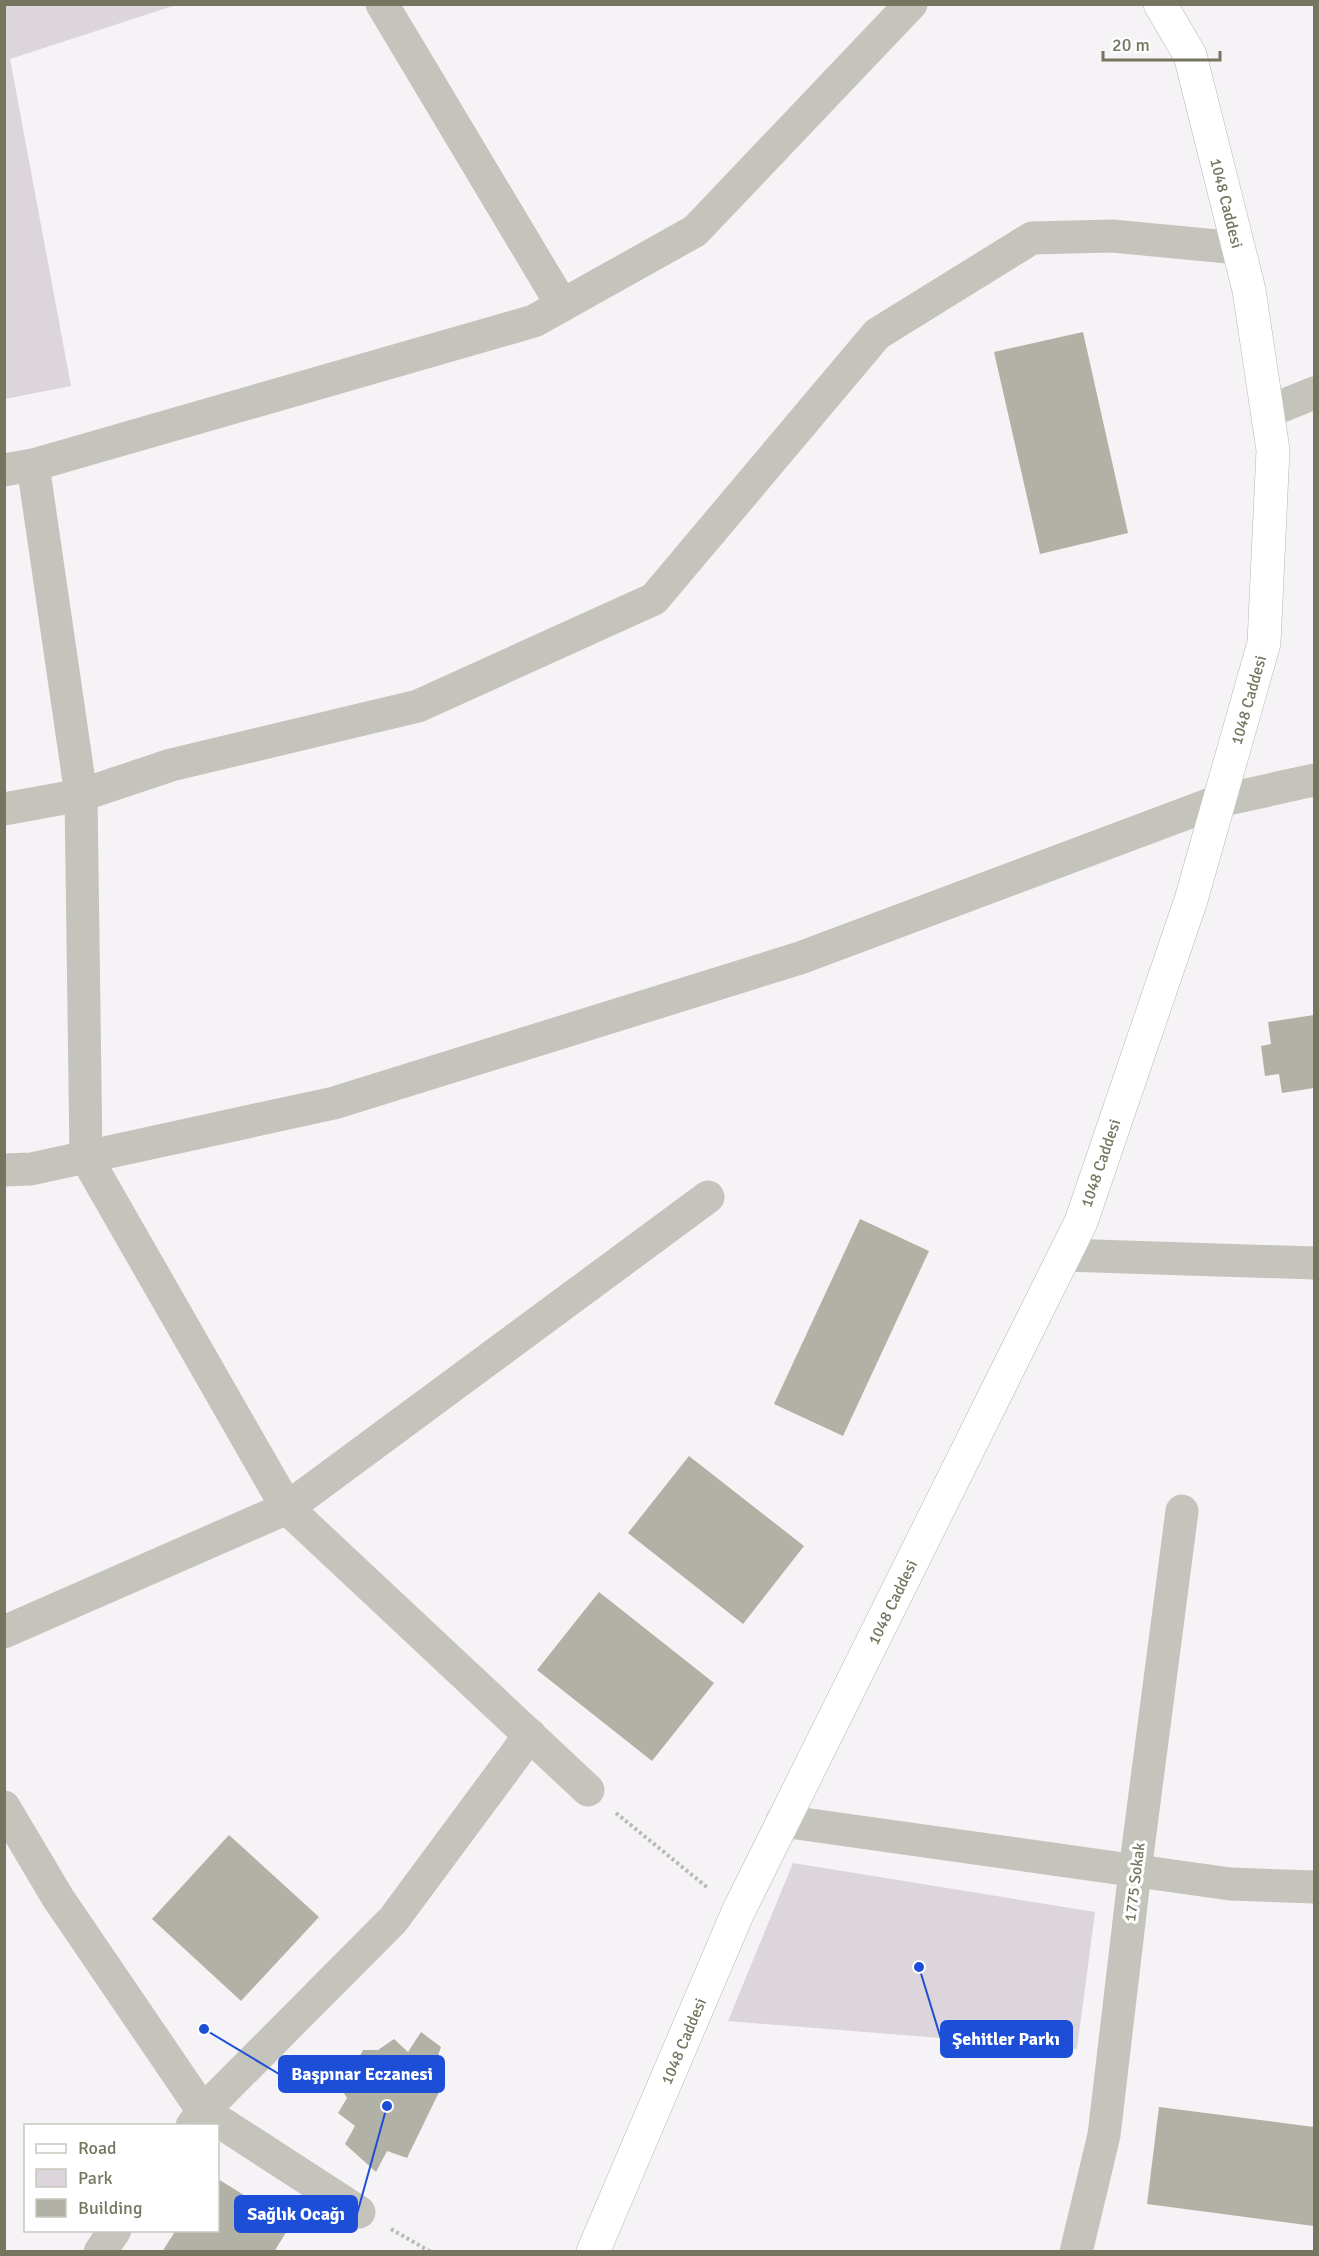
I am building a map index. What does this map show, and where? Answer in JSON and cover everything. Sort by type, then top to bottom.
[{"type":"main road","name":"1048 Caddesi","points":[[593,2252],[738,1912],[1081,1222],[1191,900],[1264,643],[1273,450],[1249,290],[1190,55],[1160,4]]},
{"type":"street","points":[[382,4],[562,305]]},
{"type":"street","points":[[588,1790],[287,1508],[86,1157],[81,795],[19,468],[534,321],[695,231],[911,4]]},
{"type":"street","points":[[4,809],[81,795],[171,765],[418,706],[654,598],[878,334],[1032,238],[1112,236],[1239,248]]},
{"type":"street","points":[[1268,412],[1314,393]]},
{"type":"street","points":[[4,1170],[31,1169],[334,1103],[789,962],[1219,801],[1314,780]]},
{"type":"street","points":[[4,1632],[287,1508],[708,1197]]},
{"type":"street","points":[[1064,1255],[1314,1263]]},
{"type":"street","name":"1775 Sokak","points":[[1076,2252],[1104,2135],[1135,1870],[1182,1511]]},
{"type":"street","points":[[4,1807],[58,1898],[197,2118],[393,1920],[530,1735]]},
{"type":"street","points":[[782,1821],[1230,1884],[1314,1887]]},
{"type":"street","points":[[219,2131],[358,2212]]},
{"type":"street","points":[[100,2252],[114,2232]]},
{"type":"path","points":[[588,1790],[738,1912]]},
{"type":"path","points":[[358,2212],[431,2252]]},
{"type":"green space","points":[[5,4],[176,5],[10,59],[71,386],[5,399]]},
{"type":"green space","points":[[793,1863],[1095,1912],[1077,2049],[728,2021]]},
{"type":"building","points":[[1083,332],[1128,533],[1040,554],[994,352]]},
{"type":"building","points":[[1314,1015],[1314,1088],[1282,1093],[1279,1074],[1265,1076],[1261,1046],[1271,1044],[1268,1022]]},
{"type":"building","points":[[860,1219],[929,1251],[843,1436],[774,1404]]},
{"type":"building","points":[[689,1456],[804,1546],[743,1624],[628,1533]]},
{"type":"building","points":[[599,1592],[714,1683],[652,1761],[537,1670]]},
{"type":"building","points":[[229,1835],[319,1917],[241,2001],[152,1919]]},
{"type":"building","points":[[421,2032],[441,2047],[432,2074],[441,2088],[407,2158],[387,2151],[376,2172],[345,2144],[355,2126],[338,2113],[347,2098],[342,2090],[363,2050],[378,2050],[394,2039],[408,2052]]},
{"type":"building","points":[[1159,2107],[1314,2127],[1314,2226],[1147,2204]]},
{"type":"building","points":[[219,2180],[291,2224],[274,2252],[162,2252],[175,2232],[219,2232]]},
{"type":"place","name":"Şehitler Parkı","points":[[919,1967]]},
{"type":"place","name":"Başpınar Eczanesi","points":[[204,2029]]},
{"type":"place","name":"Sağlık Ocağı","points":[[387,2106]]}]
